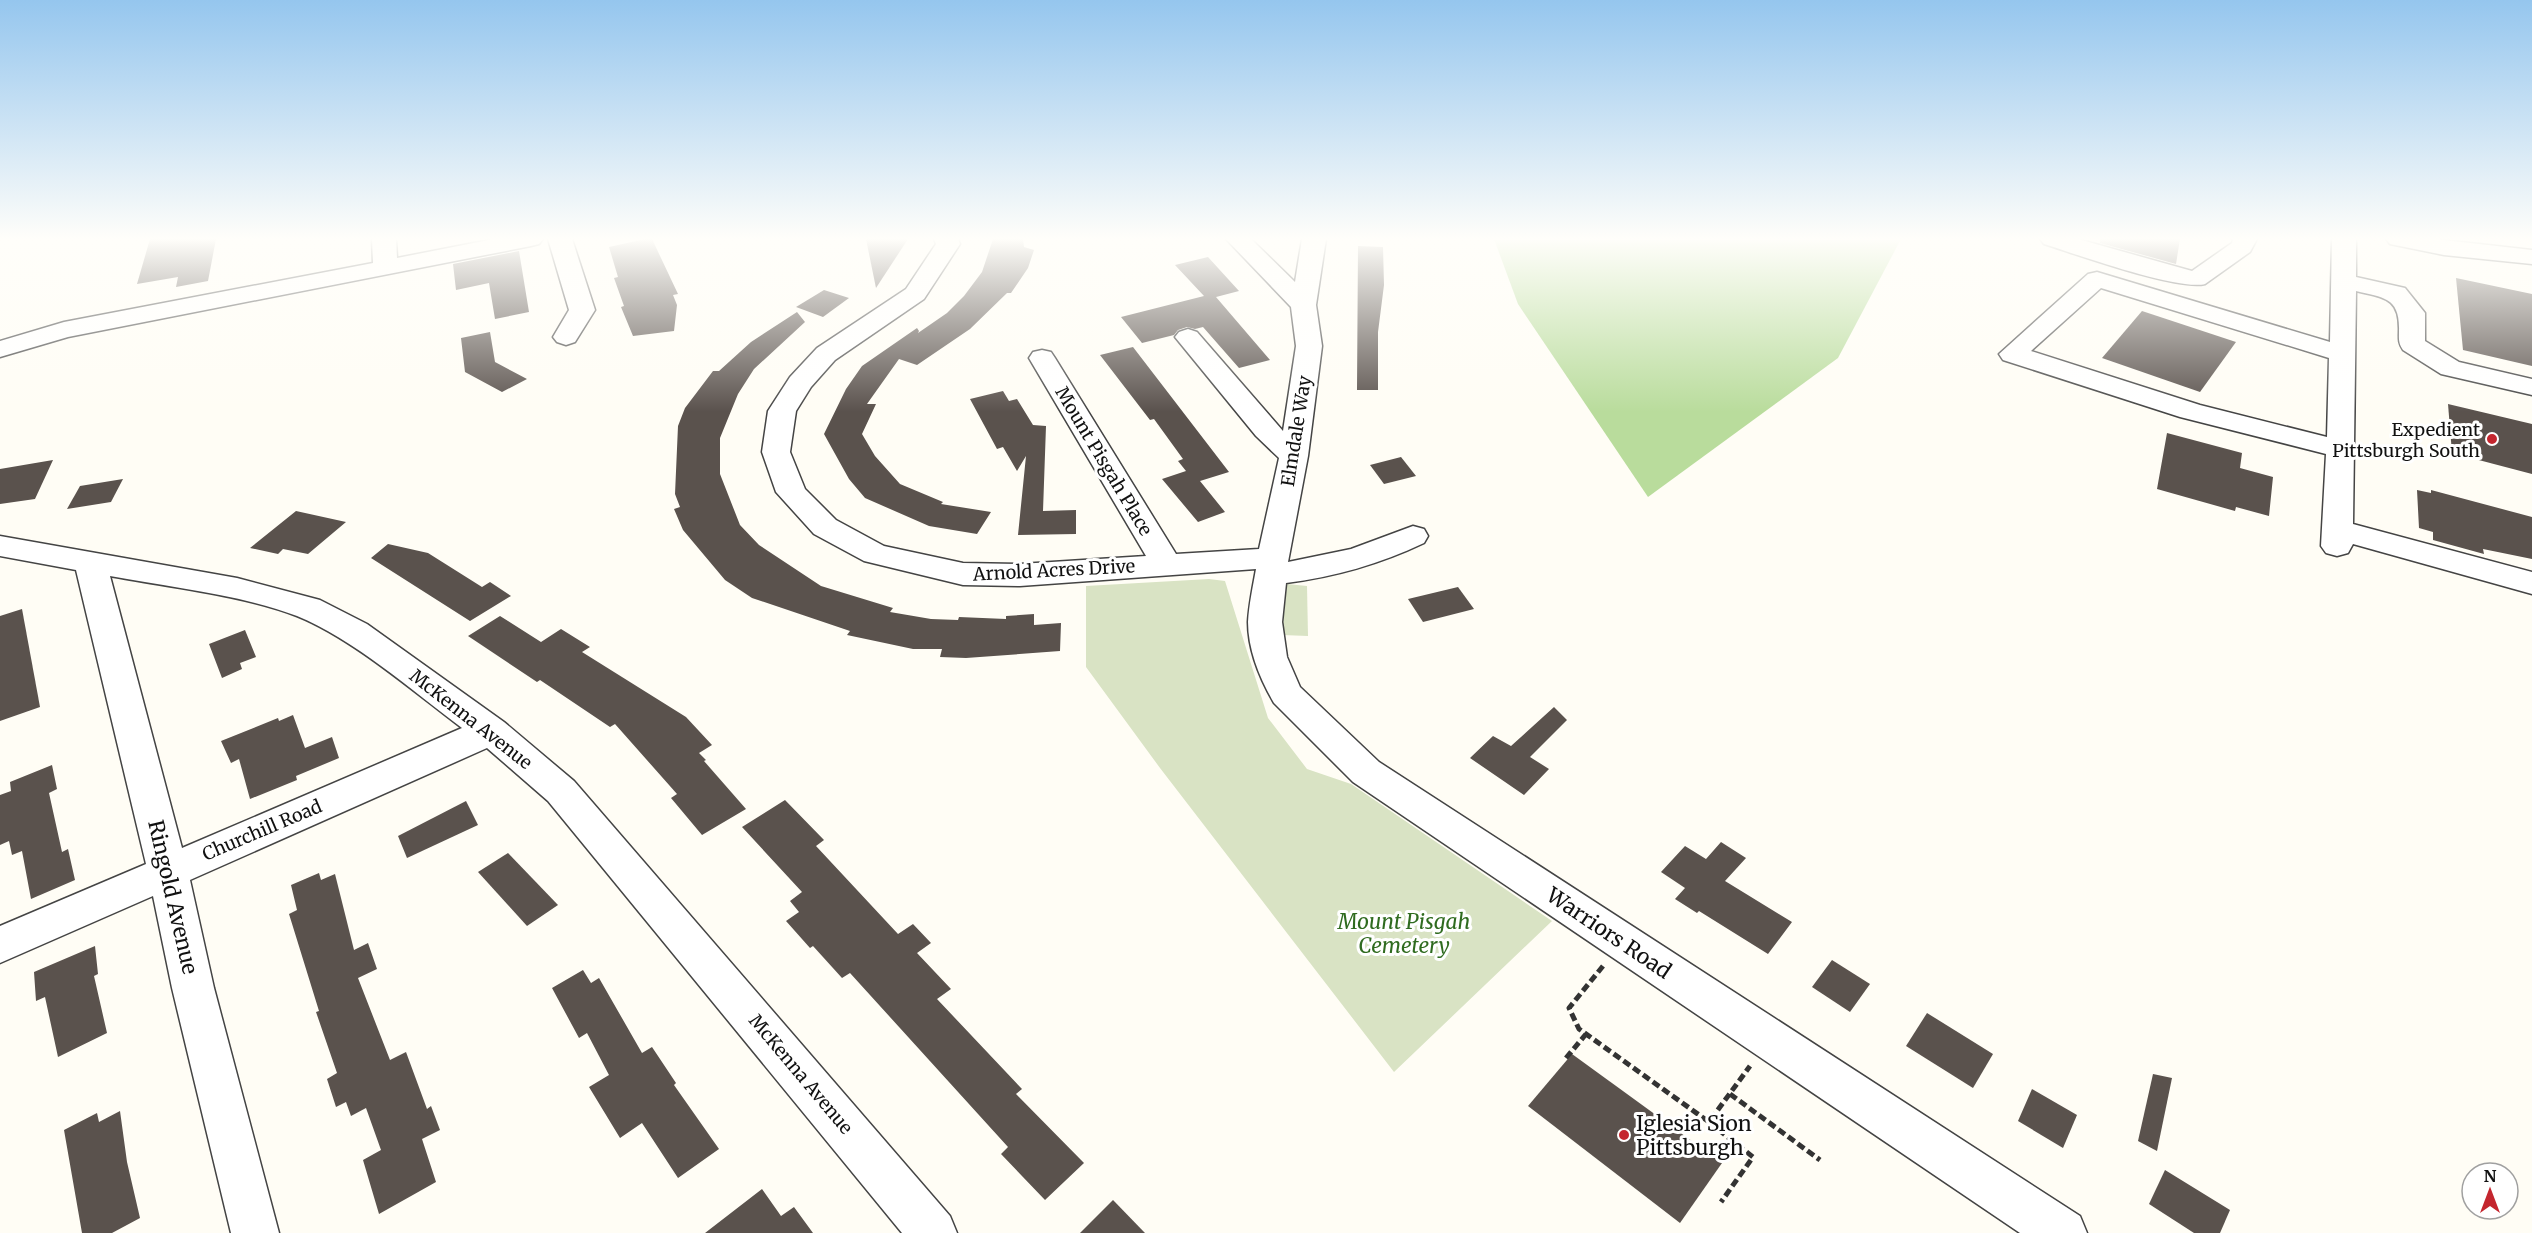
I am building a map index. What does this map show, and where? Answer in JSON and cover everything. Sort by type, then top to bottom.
[{"type":"street","points":[[0,349],[64,330],[234,297]]},
{"type":"street","points":[[566,338],[582,310],[578,297]]},
{"type":"street","name":"Arnold Acres Drive","points":[[911,297],[826,354],[800,383],[782,411],[776,452],[791,492],[825,527],[875,554],[963,574],[1020,575],[1166,564],[1272,566],[1305,571],[1388,548],[1413,536]]},
{"type":"street","points":[[1295,297],[1303,305]]},
{"type":"street","name":"Elmdale Way","points":[[1272,566],[1294,456],[1309,346],[1303,305],[1304,297]]},
{"type":"street","points":[[2077,297],[2012,354],[2190,411],[2341,448]]},
{"type":"street","points":[[2155,297],[2343,354]]},
{"type":"street","points":[[2342,297],[2341,351],[2343,354],[2337,538],[2532,583]]},
{"type":"street","points":[[2399,297],[2412,312],[2412,345],[2450,368],[2532,387]]},
{"type":"street","points":[[1188,337],[1266,430],[1294,456]]},
{"type":"street","name":"Mount Pisgah Place","points":[[1042,358],[1166,564]]},
{"type":"street","name":"McKenna Avenue","points":[[0,546],[237,589],[308,608],[355,632],[492,731],[561,791],[933,1233]]},
{"type":"street","name":"Ringold Avenue","points":[[90,561],[168,871],[193,988],[255,1233]]},
{"type":"street","name":"Warriors Road","points":[[1272,566],[1265,622],[1269,657],[1286,694],[1366,772],[2063,1233]]},
{"type":"street","name":"Churchill Road","points":[[0,945],[492,731]]},
{"type":"path","points":[[1622,942],[1569,1008],[1579,1029],[1753,1156],[1720,1202]]},
{"type":"path","points":[[1566,1058],[1586,1034]]},
{"type":"path","points":[[1709,1122],[1769,1039]]},
{"type":"path","points":[[1730,1094],[1820,1160]]},
{"type":"green space","points":[[1515,297],[1871,297],[1838,358],[1648,497],[1518,304]]},
{"type":"green space","name":"Mount Pisgah Cemetery","points":[[1209,579],[1225,581],[1268,718],[1307,769],[1351,784],[1552,921],[1394,1072],[1160,768],[1086,667],[1086,586]]},
{"type":"green space","points":[[1287,584],[1307,586],[1308,636],[1282,635]]},
{"type":"building","points":[[491,297],[526,297],[529,312],[495,319]]},
{"type":"building","points":[[621,297],[674,297],[677,305],[674,331],[633,336],[621,307],[624,306]]},
{"type":"building","points":[[813,297],[849,298],[823,317],[796,307]]},
{"type":"building","points":[[963,297],[1003,297],[970,329],[917,365],[899,359],[867,404],[876,404],[862,434],[875,456],[900,484],[943,502],[941,504],[991,512],[977,534],[929,526],[865,498],[849,479],[824,434],[846,389],[862,366],[917,328],[918,333],[947,313]]},
{"type":"building","points":[[1202,297],[1218,297],[1216,297],[1270,360],[1239,368],[1203,327],[1195,329],[1187,327],[1178,330],[1174,335],[1142,343],[1121,317]]},
{"type":"building","points":[[1358,297],[1383,297],[1378,332],[1378,390],[1357,390]]},
{"type":"building","points":[[2458,297],[2532,297],[2532,366],[2463,350]]},
{"type":"building","points":[[2142,311],[2236,342],[2200,392],[2102,358]]},
{"type":"building","points":[[797,312],[805,322],[754,369],[738,394],[720,438],[720,474],[740,525],[759,545],[821,586],[893,608],[890,612],[931,619],[958,620],[959,617],[1006,619],[1006,616],[1034,614],[1034,625],[1061,623],[1060,651],[966,658],[940,657],[942,649],[913,649],[847,635],[850,631],[752,598],[725,580],[683,530],[674,509],[680,507],[675,494],[678,426],[685,408],[713,371],[719,371],[751,342]]},
{"type":"building","points":[[490,332],[495,362],[527,379],[502,392],[465,372],[461,338]]},
{"type":"building","points":[[1133,347],[1229,472],[1200,481],[1225,512],[1198,522],[1162,479],[1186,471],[1178,461],[1183,459],[1154,419],[1150,420],[1100,355]]},
{"type":"building","points":[[1003,391],[1009,401],[1017,399],[1033,425],[1046,426],[1043,511],[1076,510],[1076,534],[1018,535],[1026,456],[1017,471],[1003,447],[997,449],[970,399]]},
{"type":"building","name":"Expedient Pittsburgh South","points":[[2448,404],[2532,424],[2532,474],[2452,453]]},
{"type":"building","points":[[2167,433],[2242,453],[2240,468],[2273,477],[2269,516],[2236,507],[2235,511],[2157,489]]},
{"type":"building","points":[[1401,457],[1416,476],[1384,484],[1370,465]]},
{"type":"building","points":[[53,460],[35,499],[0,504],[0,469]]},
{"type":"building","points":[[123,479],[111,502],[67,509],[80,486]]},
{"type":"building","points":[[2417,490],[2431,493],[2431,490],[2532,517],[2532,559],[2483,549],[2484,554],[2433,540],[2433,532],[2419,528]]},
{"type":"building","points":[[296,511],[346,522],[308,554],[283,549],[278,554],[250,548]]},
{"type":"building","points":[[388,544],[428,553],[482,587],[490,582],[511,596],[470,621],[371,558]]},
{"type":"building","points":[[1458,587],[1474,609],[1423,622],[1408,599]]},
{"type":"building","points":[[22,609],[40,707],[0,721],[0,616]]},
{"type":"building","points":[[500,616],[541,642],[561,629],[590,647],[582,652],[686,717],[712,745],[699,753],[706,760],[704,761],[746,809],[702,835],[671,798],[677,794],[615,724],[610,727],[540,680],[537,682],[468,636]]},
{"type":"building","points":[[245,630],[256,657],[240,663],[242,669],[222,678],[209,644]]},
{"type":"building","points":[[1554,707],[1567,720],[1530,757],[1549,769],[1524,795],[1470,758],[1493,736],[1511,746]]},
{"type":"building","points":[[293,715],[305,748],[332,737],[339,758],[296,776],[297,780],[250,799],[239,759],[231,763],[221,741],[278,718],[279,721]]},
{"type":"building","points":[[52,765],[57,789],[49,793],[62,852],[68,849],[75,880],[31,899],[22,851],[12,855],[9,841],[0,845],[0,795],[11,791],[10,782]]},
{"type":"building","points":[[785,800],[824,840],[816,846],[898,934],[913,924],[931,943],[917,953],[951,989],[937,999],[1022,1089],[1016,1094],[1084,1163],[1045,1200],[1001,1154],[1008,1147],[850,973],[842,978],[813,946],[810,948],[786,921],[799,912],[790,901],[802,892],[742,827]]},
{"type":"building","points":[[466,801],[478,825],[407,858],[398,836]]},
{"type":"building","points":[[1721,842],[1746,858],[1725,881],[1792,922],[1768,954],[1699,911],[1697,913],[1675,899],[1685,888],[1661,872],[1685,846],[1706,859]]},
{"type":"building","points":[[508,853],[558,905],[527,926],[478,872]]},
{"type":"building","points":[[319,873],[321,880],[335,874],[354,950],[368,943],[377,969],[358,978],[390,1060],[406,1052],[427,1109],[431,1106],[440,1130],[422,1139],[436,1182],[379,1214],[363,1160],[381,1150],[366,1108],[351,1116],[346,1102],[336,1107],[327,1079],[337,1073],[316,1012],[319,1011],[289,914],[297,910],[291,885]]},
{"type":"building","points":[[95,946],[98,974],[94,976],[107,1033],[58,1057],[45,997],[36,1001],[34,972]]},
{"type":"building","points":[[1832,960],[1870,984],[1850,1012],[1812,987]]},
{"type":"building","points":[[583,970],[591,983],[599,978],[642,1053],[652,1047],[676,1083],[674,1085],[719,1149],[678,1178],[642,1123],[620,1138],[589,1087],[609,1075],[587,1033],[579,1038],[552,988]]},
{"type":"building","points":[[1927,1013],[1993,1054],[1973,1088],[1906,1046]]},
{"type":"building","name":"Iglesia Sion Pittsburgh","points":[[1572,1054],[1722,1163],[1680,1223],[1528,1106]]},
{"type":"building","points":[[2153,1074],[2172,1078],[2157,1151],[2138,1141]]},
{"type":"building","points":[[2032,1089],[2077,1115],[2063,1148],[2018,1121]]},
{"type":"building","points":[[120,1111],[127,1162],[140,1218],[112,1233],[82,1233],[64,1130],[97,1113],[99,1122]]},
{"type":"building","points":[[2165,1170],[2230,1210],[2220,1233],[2194,1233],[2149,1204]]},
{"type":"building","points":[[762,1189],[781,1216],[794,1207],[813,1233],[705,1233]]},
{"type":"building","points":[[1113,1200],[1145,1233],[1080,1233]]},
{"type":"place","name":"Expedient Pittsburgh South","points":[[2492,439]]},
{"type":"place","name":"Iglesia Sion Pittsburgh","points":[[1624,1135]]}]
